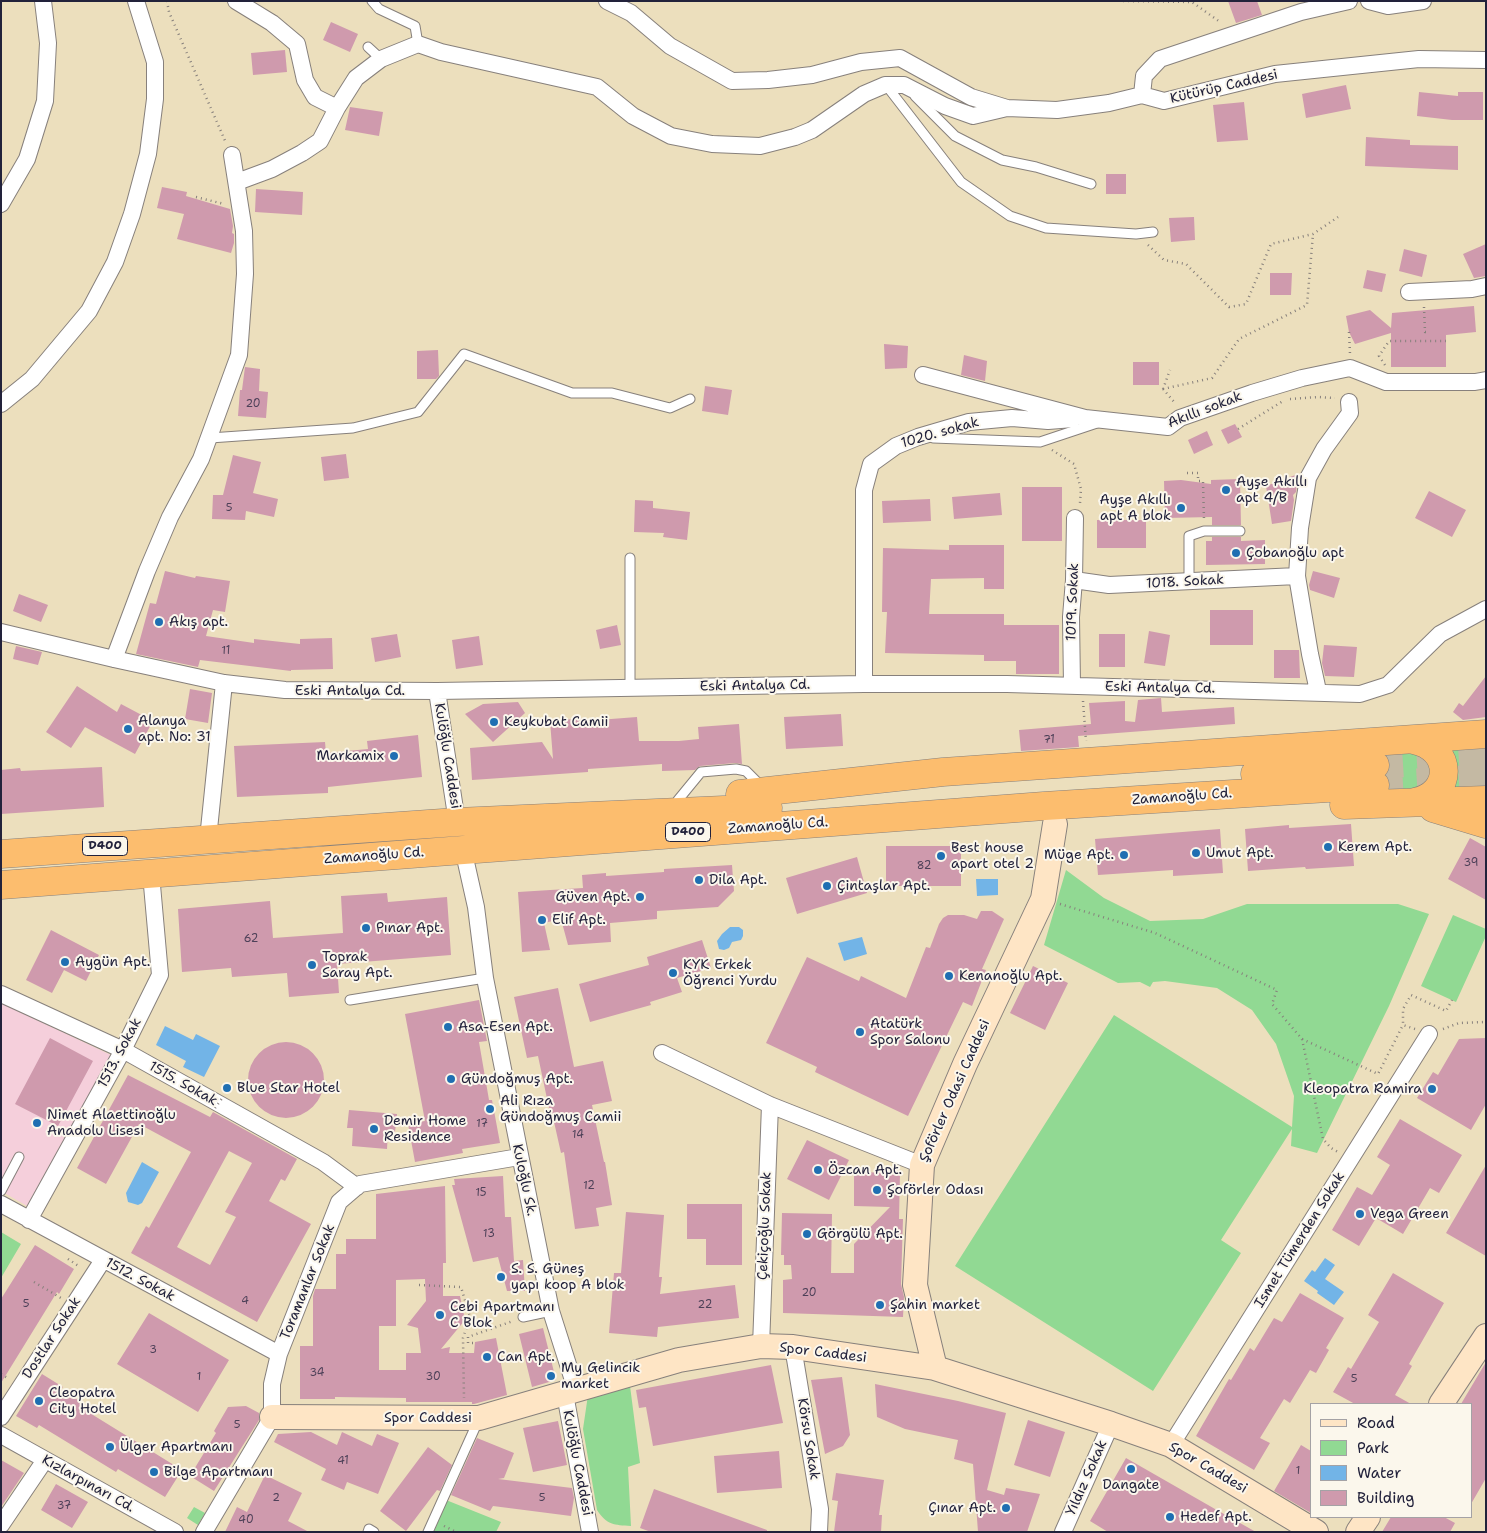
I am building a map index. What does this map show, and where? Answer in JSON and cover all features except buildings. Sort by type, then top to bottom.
[{"type":"highway","points":[[624,814],[678,800],[943,772],[1486,734]]},
{"type":"highway","points":[[1414,740],[1432,746],[1438,753],[1444,771],[1443,780],[1432,796],[1414,802]]},
{"type":"highway","name":"Zamanoğlu Cd.","points":[[1,885],[1044,806],[1375,775],[780,808],[457,822],[208,839]]},
{"type":"highway","points":[[656,835],[766,839],[1054,824],[1356,804],[1486,800]]},
{"type":"highway","points":[[1414,802],[1486,824]]},
{"type":"highway","name":"D400","points":[[1,854],[208,839]]},
{"type":"street","points":[[1,204],[27,158],[45,101],[48,43],[43,1]]},
{"type":"street","points":[[1,404],[32,379],[89,311],[115,262],[132,214],[148,154],[155,99],[155,62],[136,1]]},
{"type":"street","points":[[236,1],[272,23],[297,44],[305,80],[315,97],[336,108]]},
{"type":"street","points":[[607,1],[631,13],[670,46],[732,81],[768,80],[812,75],[861,62],[900,58],[971,97],[1006,108],[1057,110],[1109,103],[1142,95],[1144,76],[1160,59],[1301,12],[1349,1]]},
{"type":"street","points":[[1369,1],[1388,6],[1423,1]]},
{"type":"street","points":[[236,182],[272,169],[302,154],[320,141],[336,108],[356,78],[381,59],[418,44],[441,52],[596,88],[633,116],[671,136],[712,144],[760,146],[795,137],[812,130],[864,94],[886,85],[904,85],[945,106],[973,116],[1006,108]]},
{"type":"street","name":"Kütürüp Caddesi","points":[[1142,95],[1164,101],[1275,74],[1419,59],[1486,60]]},
{"type":"street","points":[[114,659],[147,571],[170,517],[210,438],[239,355],[245,274],[244,230],[232,155]]},
{"type":"street","points":[[1416,292],[1472,289],[1486,286]]},
{"type":"street","points":[[1350,368],[1386,382],[1476,382],[1486,380]]},
{"type":"street","name":"Akıllı sokak","points":[[923,375],[1085,418],[1168,427],[1180,418],[1252,393],[1302,378],[1350,368]]},
{"type":"street","points":[[1318,691],[1297,576],[1300,528],[1308,478],[1324,449],[1350,414],[1348,402]]},
{"type":"street","name":"1020. sokak","points":[[864,684],[864,490],[871,464],[896,446],[918,437],[969,422],[1012,418],[1048,421],[1085,418]]},
{"type":"street","name":"1019. Sokak","points":[[1072,685],[1070,617],[1074,580],[1075,518]]},
{"type":"street","name":"1018. Sokak","points":[[1074,580],[1109,585],[1297,576]]},
{"type":"street","name":"Eski Antalya Cd.","points":[[1,632],[114,659],[224,682],[284,690],[437,691],[864,684],[1006,684],[1318,691],[1360,694],[1388,685],[1440,634],[1486,610]]},
{"type":"street","points":[[208,839],[224,682]]},
{"type":"street","name":"Kulöğlu Caddesi","points":[[437,691],[457,822]]},
{"type":"street","name":"Şoförler Odasi Caddesi","points":[[935,1368],[915,1285],[922,1165],[966,1064],[1043,899],[1054,824]]},
{"type":"street","name":"Kuloğlu Sk.","points":[[463,849],[476,907],[485,978],[519,1157],[551,1312],[572,1377],[570,1392]]},
{"type":"street","name":"1513. Sokak","points":[[29,1220],[123,1050],[160,975],[151,874]]},
{"type":"street","name":"1515. Sokak","points":[[1,994],[123,1050],[323,1162],[357,1187]]},
{"type":"street","name":"Ismet Tümerden Sokak","points":[[1171,1445],[1429,1034]]},
{"type":"street","points":[[662,1053],[770,1105],[922,1165]]},
{"type":"street","name":"Çekiçoğlu Sokak","points":[[761,1346],[770,1105]]},
{"type":"street","name":"Toramanlar Sokak","points":[[272,1417],[272,1384],[279,1354],[339,1202],[360,1184],[519,1157]]},
{"type":"street","name":"1512. Sokak","points":[[1,1204],[279,1354]]},
{"type":"street","name":"Dostlar Sokak","points":[[1,1417],[103,1260]]},
{"type":"street","points":[[1442,1403],[1486,1336]]},
{"type":"street","name":"Spor Caddesi","points":[[272,1417],[479,1418],[679,1360],[761,1346],[793,1347],[935,1368],[1171,1445],[1316,1532]]},
{"type":"street","name":"Körsu Sokak","points":[[793,1347],[820,1509],[819,1532]]},
{"type":"street","name":"Kulöğlu Caddesi","points":[[570,1392],[590,1532]]},
{"type":"street","points":[[204,1532],[272,1417]]},
{"type":"street","name":"Yıldız Sokak","points":[[1063,1532],[1111,1424]]},
{"type":"street","name":"Kızlarpınarı Cd.","points":[[1,1435],[168,1530]]},
{"type":"street","points":[[1,1525],[45,1460]]},
{"type":"street","points":[[1358,1532],[1367,1518]]},
{"type":"lane","points":[[372,1],[380,9],[415,26],[418,44]]},
{"type":"lane","points":[[368,47],[381,59]]},
{"type":"lane","points":[[886,85],[961,182],[1010,216],[1046,228],[1136,234],[1153,232]]},
{"type":"lane","points":[[904,85],[955,136],[1002,160],[1036,167],[1091,184]]},
{"type":"lane","points":[[210,438],[352,428],[418,412],[464,354],[572,393],[612,393],[670,408],[690,399]]},
{"type":"lane","points":[[918,437],[1040,442],[1102,421]]},
{"type":"lane","points":[[1189,582],[1189,536],[1204,531],[1240,531]]},
{"type":"lane","points":[[630,558],[630,688]]},
{"type":"lane","points":[[350,1000],[485,978]]},
{"type":"lane","points":[[1,1190],[19,1157]]},
{"type":"lane","points":[[523,1318],[551,1312]]},
{"type":"lane","points":[[428,1532],[479,1418]]},
{"type":"lane","points":[[368,1532],[369,1529],[374,1532]]},
{"type":"path","points":[[167,1],[168,12],[232,155]]},
{"type":"path","points":[[1123,1],[1192,2],[1237,34]]},
{"type":"path","points":[[196,197],[240,208]]},
{"type":"path","points":[[1136,234],[1164,260],[1186,264],[1229,307],[1246,304],[1271,244],[1313,234],[1338,218]]},
{"type":"path","points":[[1170,370],[1163,389],[1212,378],[1239,339],[1307,305],[1313,234]]},
{"type":"path","points":[[1416,292],[1425,332],[1429,332]]},
{"type":"path","points":[[1349,332],[1350,368]]},
{"type":"path","points":[[1405,382],[1385,365],[1379,356],[1389,341],[1446,341]]},
{"type":"path","points":[[1238,429],[1286,400]]},
{"type":"path","points":[[1040,442],[1074,464],[1081,489],[1080,502],[1075,518]]},
{"type":"path","points":[[1187,473],[1198,473],[1198,481],[1203,481],[1204,531]]},
{"type":"path","points":[[1084,711],[1088,763]]},
{"type":"path","points":[[1043,899],[1155,933],[1277,990],[1272,1004],[1302,1039],[1378,1074],[1403,1025],[1403,1009],[1411,995],[1446,1011],[1452,1000]]},
{"type":"path","points":[[1403,1025],[1429,1034],[1459,1023],[1486,1022]]},
{"type":"path","points":[[1302,1039],[1323,1139],[1331,1148],[1350,1159]]},
{"type":"path","points":[[215,1108],[223,1097]]},
{"type":"path","points":[[64,1257],[87,1272]]},
{"type":"path","points":[[34,1282],[66,1301]]},
{"type":"path","points":[[418,1285],[461,1287],[470,1317],[463,1338],[464,1398]]},
{"type":"path","points":[[473,1343],[468,1343],[468,1337],[523,1318]]},
{"type":"shaded area","name":"Nimet Alaettinoğlu Anadolu Lisesi","points":[[1,1003],[111,1055],[27,1206],[1,1191]]},
{"type":"green space","points":[[1486,743],[1486,790],[1444,792],[1445,751]]},
{"type":"green space","points":[[1417,747],[1435,760],[1429,789],[1382,795],[1380,749]]},
{"type":"green space","points":[[1066,870],[1104,898],[1150,921],[1203,919],[1247,904],[1398,904],[1429,914],[1389,1006],[1317,1153],[1291,1146],[1292,1129],[1221,1240],[1241,1253],[1153,1391],[955,1266],[1114,1015],[1292,1127],[1294,1096],[1276,1044],[1252,1010],[1217,988],[1165,981],[1153,982],[1150,987],[1140,982],[1118,983],[1044,945]]},
{"type":"green space","points":[[1453,915],[1486,929],[1486,936],[1456,1002],[1421,986]]},
{"type":"green space","points":[[1,1232],[21,1244],[1,1278]]},
{"type":"green space","points":[[630,1386],[640,1463],[628,1467],[631,1526],[611,1523],[604,1519],[597,1510],[583,1429],[588,1395]]},
{"type":"green space","points":[[446,1500],[501,1522],[496,1532],[432,1532]]},
{"type":"green space","points":[[194,1507],[205,1513],[198,1525],[187,1518]]},
{"type":"water","points":[[976,879],[998,879],[998,895],[977,896]]},
{"type":"water","points":[[730,927],[739,927],[743,930],[741,940],[732,942],[729,948],[719,949],[717,941]]},
{"type":"water","points":[[862,937],[867,954],[844,961],[838,943]]},
{"type":"water","points":[[165,1026],[193,1040],[196,1034],[220,1046],[204,1077],[183,1067],[186,1061],[156,1045]]},
{"type":"water","points":[[142,1162],[159,1172],[142,1203],[138,1205],[128,1202],[126,1193]]},
{"type":"water","points":[[1325,1258],[1335,1265],[1325,1279],[1344,1292],[1334,1305],[1304,1281],[1312,1270],[1315,1272]]},
{"type":"tunnel","points":[[1375,765],[1486,758]]},
{"type":"tunnel","points":[[1375,785],[1486,778]]},
{"type":"place","name":"Ayşe Akıllı apt 4/B","points":[[1226,490]]},
{"type":"place","name":"Ayşe Akıllı apt A blok","points":[[1181,508]]},
{"type":"place","name":"Çobanoğlu apt","points":[[1236,553]]},
{"type":"place","name":"Akış apt.","points":[[159,622]]},
{"type":"place","name":"Keykubat Camii","points":[[494,722]]},
{"type":"place","name":"Alanya apt. No: 31","points":[[128,729]]},
{"type":"place","name":"Markamix","points":[[394,756]]},
{"type":"place","name":"Kerem Apt.","points":[[1328,847]]},
{"type":"place","name":"Umut Apt.","points":[[1196,853]]},
{"type":"place","name":"Müge Apt.","points":[[1124,855]]},
{"type":"place","name":"Best house apart otel 2","points":[[941,856]]},
{"type":"place","name":"Dila Apt.","points":[[699,880]]},
{"type":"place","name":"Çintaşlar Apt.","points":[[827,886]]},
{"type":"place","name":"Güven Apt.","points":[[640,897]]},
{"type":"place","name":"Elif Apt.","points":[[542,920]]},
{"type":"place","name":"Pınar Apt.","points":[[366,928]]},
{"type":"place","name":"Aygün Apt.","points":[[65,962]]},
{"type":"place","name":"Toprak Saray Apt.","points":[[312,965]]},
{"type":"place","name":"KYK Erkek Öğrenci Yurdu","points":[[673,973]]},
{"type":"place","name":"Kenanoğlu Apt.","points":[[949,976]]},
{"type":"place","name":"Asa-Esen Apt.","points":[[448,1027]]},
{"type":"place","name":"Atatürk Spor Salonu","points":[[860,1032]]},
{"type":"place","name":"Gündoğmuş Apt.","points":[[451,1079]]},
{"type":"place","name":"Blue Star Hotel","points":[[227,1088]]},
{"type":"place","name":"Kleopatra Ramira","points":[[1432,1089]]},
{"type":"place","name":"Ali Rıza Gündoğmuş Camii","points":[[490,1109]]},
{"type":"place","name":"Nimet Alaettinoğlu Anadolu Lisesi","points":[[37,1123]]},
{"type":"place","name":"Demir Home Residence","points":[[374,1129]]},
{"type":"place","name":"Özcan Apt.","points":[[818,1170]]},
{"type":"place","name":"Şoförler Odası","points":[[877,1190]]},
{"type":"place","name":"Vega Green","points":[[1360,1214]]},
{"type":"place","name":"Görgülü Apt.","points":[[807,1234]]},
{"type":"place","name":"S. S. Güneş yapı koop A blok","points":[[501,1277]]},
{"type":"place","name":"Şahin market","points":[[880,1305]]},
{"type":"place","name":"Cebi Apartmanı C Blok","points":[[440,1315]]},
{"type":"place","name":"Can Apt.","points":[[487,1357]]},
{"type":"place","name":"My Gelincik market","points":[[551,1376]]},
{"type":"place","name":"Cleopatra City Hotel","points":[[39,1401]]},
{"type":"place","name":"Ülger Apartmanı","points":[[110,1447]]},
{"type":"place","name":"Dangate","points":[[1131,1469]]},
{"type":"place","name":"Bilge Apartmanı","points":[[154,1472]]},
{"type":"place","name":"Çınar Apt.","points":[[1006,1508]]},
{"type":"place","name":"Hedef Apt.","points":[[1170,1517]]}]
